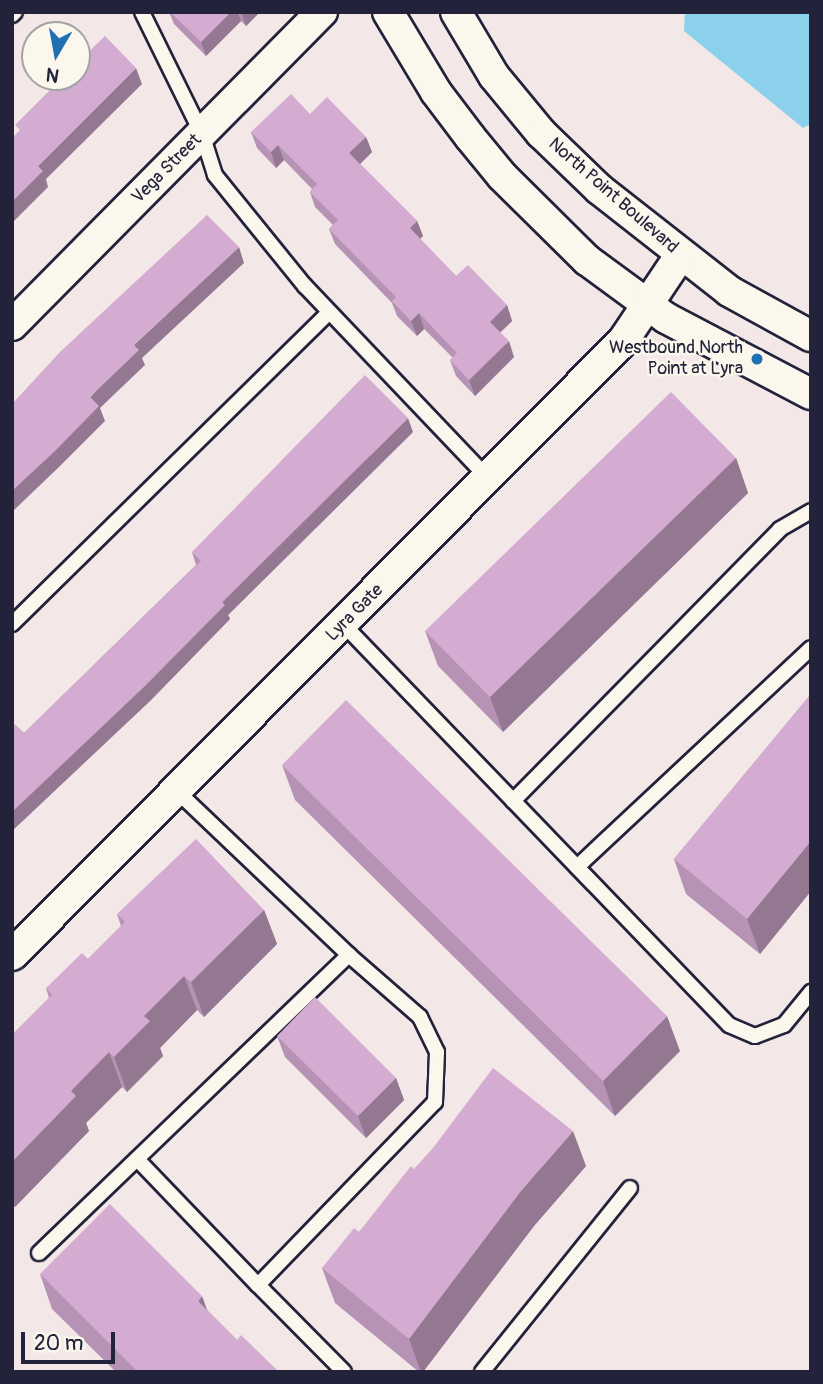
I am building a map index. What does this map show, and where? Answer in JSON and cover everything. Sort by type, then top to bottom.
[{"type":"street","name":"Vega Street","points":[[12,325],[322,12]]},
{"type":"street","points":[[388,12],[436,92],[502,176],[587,260],[649,305],[768,375],[811,394]]},
{"type":"street","name":"North Point Boulevard","points":[[456,12],[494,76],[541,133],[680,256],[729,290],[811,337]]},
{"type":"street","name":"Lyra Gate","points":[[12,955],[178,792],[623,341],[680,256]]},
{"type":"lane","points":[[142,12],[202,134],[215,175],[330,312],[488,478]]},
{"type":"lane","points":[[12,624],[330,312]]},
{"type":"lane","points":[[513,801],[780,529],[811,511]]},
{"type":"lane","points":[[344,625],[729,1025],[755,1036],[784,1025],[811,992]]},
{"type":"lane","points":[[577,867],[811,648]]},
{"type":"lane","points":[[178,792],[349,954],[420,1017],[437,1052],[435,1102],[258,1285]]},
{"type":"lane","points":[[39,1253],[349,954]]},
{"type":"lane","points":[[137,1159],[344,1372]]},
{"type":"lane","points":[[482,1372],[630,1188]]},
{"type":"water","points":[[685,12],[811,12],[811,124],[803,128],[684,31]]},
{"type":"building","points":[[170,12],[231,12],[201,42]]},
{"type":"building","points":[[105,36],[136,68],[38,166],[43,171],[12,202],[12,138],[20,130],[15,125],[49,91],[91,91],[91,50]]},
{"type":"building","points":[[291,94],[310,114],[327,97],[366,137],[349,153],[417,221],[410,228],[456,276],[468,265],[507,305],[490,322],[509,341],[469,380],[450,360],[457,353],[419,313],[411,321],[392,301],[396,297],[329,229],[338,220],[310,192],[317,184],[278,145],[271,152],[251,132]]},
{"type":"building","points":[[207,215],[239,247],[134,345],[139,350],[90,397],[99,406],[12,491],[12,404],[60,352]]},
{"type":"building","points":[[365,375],[408,418],[222,602],[225,605],[145,686],[12,812],[12,722],[24,733],[201,561],[192,552]]},
{"type":"building","points":[[671,392],[736,458],[490,697],[425,631]]},
{"type":"building","points":[[811,694],[811,841],[747,919],[674,859]]},
{"type":"building","points":[[346,700],[667,1016],[603,1081],[282,765]]},
{"type":"building","points":[[196,839],[264,910],[191,982],[184,976],[144,1016],[150,1021],[114,1057],[109,1052],[71,1091],[76,1096],[12,1162],[12,1035],[52,995],[46,988],[82,953],[88,959],[125,922],[117,914]]},
{"type":"building","points":[[315,997],[396,1078],[358,1116],[277,1036]]},
{"type":"building","points":[[493,1068],[573,1131],[521,1191],[409,1339],[322,1268],[354,1228],[359,1232],[411,1166],[414,1169],[433,1148]]},
{"type":"building","points":[[110,1204],[202,1296],[198,1301],[237,1340],[241,1335],[279,1372],[138,1372],[40,1274]]},
{"type":"place","name":"Westbound North Point at Lyra","points":[[757,359]]}]
